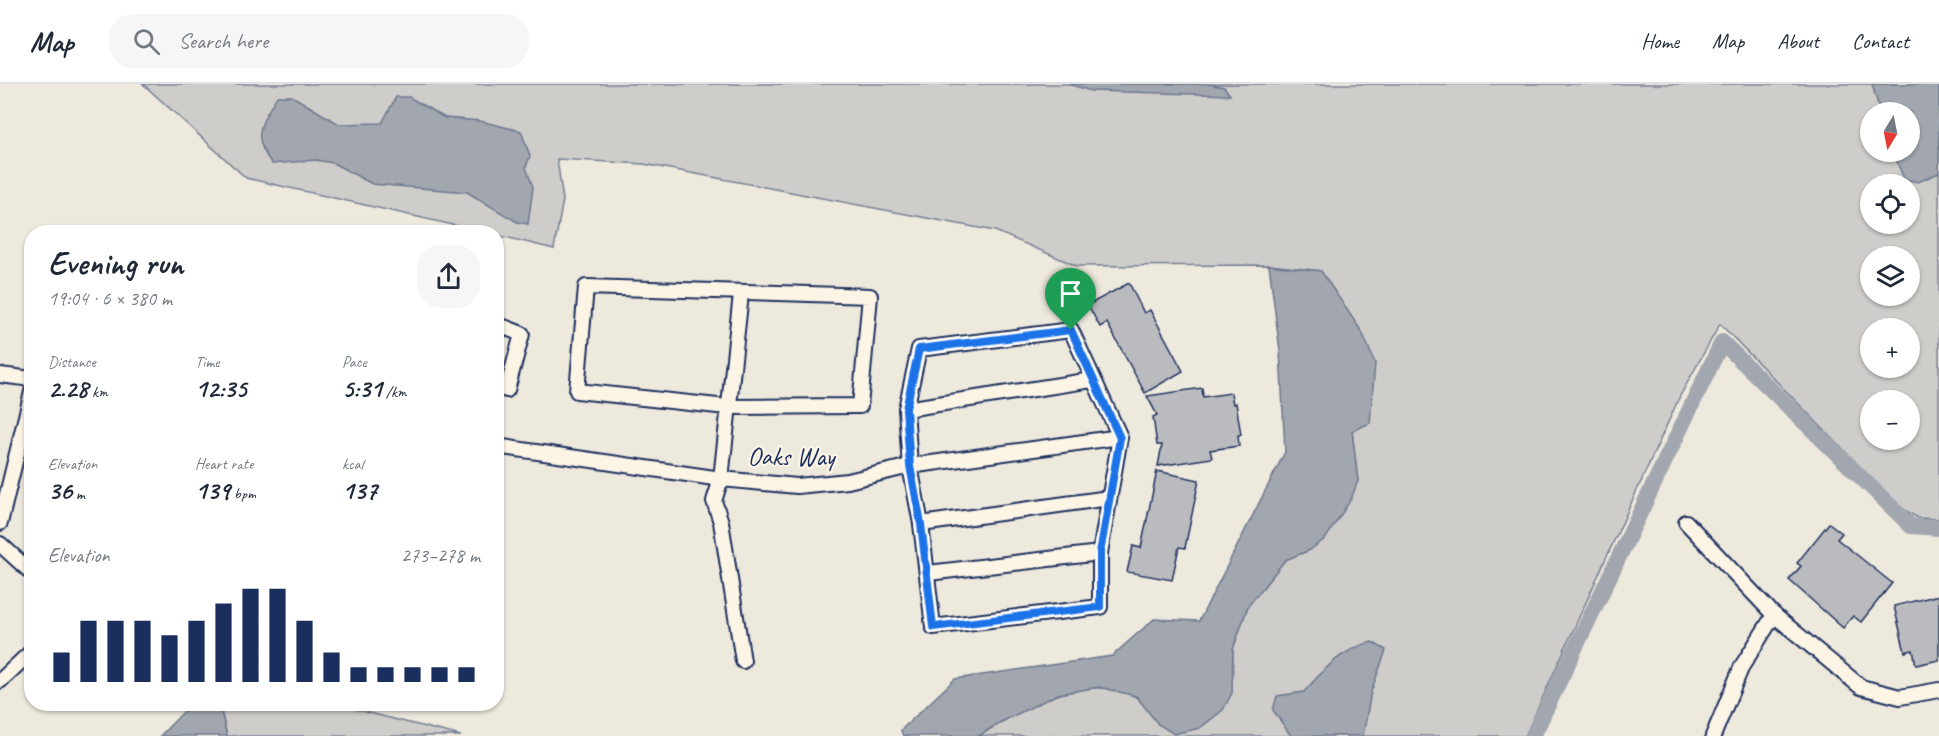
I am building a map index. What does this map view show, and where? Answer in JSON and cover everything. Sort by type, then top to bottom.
[{"type":"street","points":[[586,287],[741,294],[870,296],[860,406],[727,407],[577,391],[586,287]]},
{"type":"street","points":[[741,294],[721,479],[714,501],[721,522],[743,661]]},
{"type":"street","points":[[504,327],[522,334],[507,390],[504,389]]},
{"type":"street","points":[[1071,330],[1092,380],[1120,438],[1100,553],[1100,607],[933,627],[921,524],[910,466],[906,409],[919,349],[1071,330]]},
{"type":"street","points":[[0,375],[24,378]]},
{"type":"street","points":[[906,409],[1092,380]]},
{"type":"street","points":[[0,523],[24,425]]},
{"type":"street","name":"Oaks Way","points":[[504,447],[721,479],[797,486],[848,481],[910,466],[1120,438]]},
{"type":"street","points":[[921,524],[1108,498]]},
{"type":"street","points":[[1686,522],[1774,615],[1861,687],[1900,697],[1939,690]]},
{"type":"street","points":[[0,544],[24,566]]},
{"type":"street","points":[[928,573],[1100,553]]},
{"type":"street","points":[[1713,736],[1742,666],[1774,615]]},
{"type":"street","points":[[0,681],[24,658]]},
{"type":"shaded area","points":[[143,84],[1939,84],[1939,519],[1918,518],[1900,507],[1720,324],[1680,396],[1525,736],[979,736],[1033,705],[1053,696],[1074,691],[1094,688],[1114,689],[1134,696],[1158,724],[1232,693],[1233,649],[1248,606],[1285,560],[1310,550],[1358,481],[1352,431],[1321,271],[1269,265],[1077,266],[995,231],[644,164],[557,159],[563,200],[554,249],[504,237],[504,225],[453,225],[246,178]]},
{"type":"shaded area","points":[[1068,84],[1208,84],[1224,87],[1230,95],[1091,91]]},
{"type":"shaded area","points":[[1872,84],[1939,84],[1939,173],[1920,181],[1920,174],[1902,174],[1897,162],[1920,162],[1920,102],[1877,102]]},
{"type":"shaded area","points":[[277,96],[292,96],[339,124],[382,123],[396,97],[409,97],[445,118],[480,121],[521,131],[530,156],[526,167],[533,187],[528,224],[517,222],[467,192],[372,184],[333,163],[316,160],[272,164],[261,145],[260,130]]},
{"type":"shaded area","points":[[1269,265],[1321,271],[1362,332],[1375,363],[1370,423],[1352,431],[1358,481],[1351,499],[1326,538],[1310,550],[1285,560],[1248,606],[1233,649],[1232,693],[1223,710],[1200,728],[1174,734],[1158,724],[1136,696],[1099,687],[1058,694],[999,723],[979,736],[903,736],[901,730],[955,679],[1112,656],[1154,619],[1199,621],[1285,452],[1280,351]]},
{"type":"shaded area","points":[[1372,642],[1386,650],[1371,692],[1363,736],[1291,736],[1273,710],[1277,696],[1304,692],[1327,667],[1343,655]]},
{"type":"shaded area","points":[[184,711],[221,711],[227,736],[160,736]]},
{"type":"shaded area","points":[[221,711],[362,711],[461,736],[227,736]]},
{"type":"building","points":[[1129,283],[1144,313],[1150,310],[1183,371],[1145,393],[1107,323],[1100,327],[1088,305]]},
{"type":"building","points":[[1202,388],[1203,397],[1231,393],[1233,404],[1236,403],[1241,435],[1238,435],[1239,446],[1210,450],[1212,458],[1158,466],[1162,445],[1157,445],[1153,417],[1157,415],[1147,396]]},
{"type":"building","points":[[1157,471],[1199,480],[1185,548],[1179,547],[1172,580],[1127,572],[1133,546],[1141,548]]},
{"type":"building","points":[[1829,523],[1842,533],[1837,539],[1892,583],[1861,622],[1853,616],[1843,628],[1789,580],[1801,566],[1797,563]]},
{"type":"building","points":[[1939,595],[1939,660],[1916,665],[1913,650],[1905,652],[1894,606]]},
{"type":"waterway","points":[[1533,736],[1722,342],[1911,526],[1939,528]]},
{"type":"route","points":[[1071,330],[1120,438],[1100,553],[1100,607],[933,627],[921,524],[910,466],[906,409],[919,349],[1071,330]]}]
